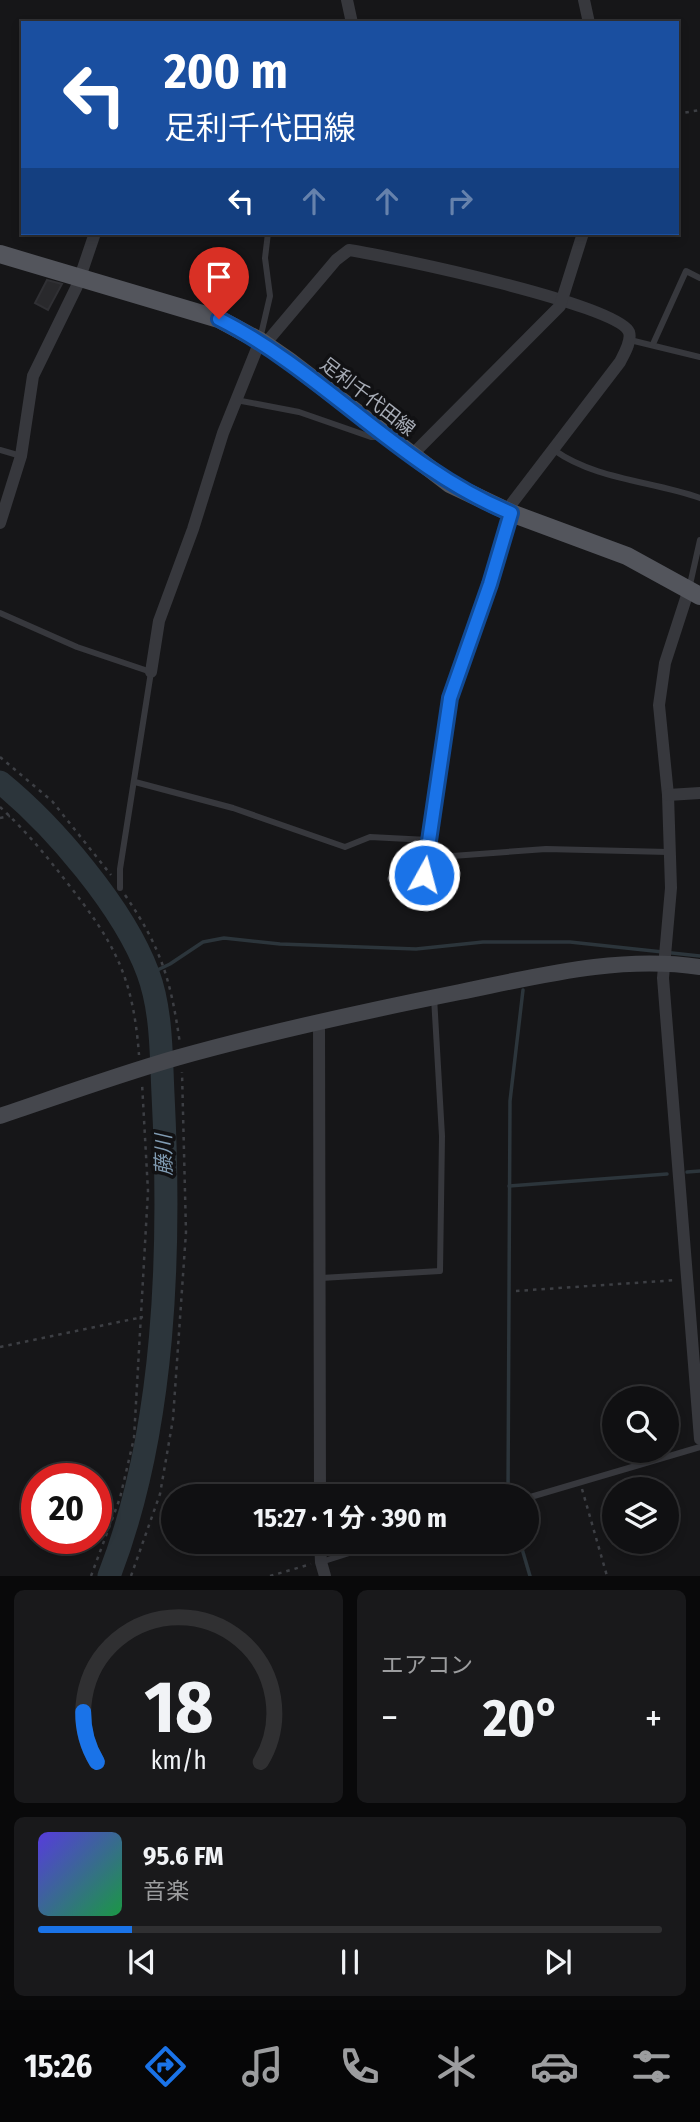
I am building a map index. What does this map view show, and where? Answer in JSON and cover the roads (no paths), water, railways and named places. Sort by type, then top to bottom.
[{"type":"main road","name":"足利千代田線","points":[[0,254],[219,319],[262,342],[450,484],[508,512],[627,556],[694,592]]},
{"type":"street","points":[[348,0],[352,21]]},
{"type":"street","points":[[584,0],[589,21]]},
{"type":"street","points":[[0,523],[21,456],[33,376],[79,278],[94,235]]},
{"type":"street","points":[[411,456],[560,306],[582,235]]},
{"type":"street","points":[[151,672],[159,621],[236,400],[262,342],[336,260],[349,250],[391,256],[562,300],[620,321],[629,331],[630,340],[621,362],[508,512],[490,584],[450,698],[440,778],[428,840]]},
{"type":"street","points":[[694,592],[665,663],[659,705],[668,795],[671,888],[663,978],[700,1439]]},
{"type":"street","points":[[668,795],[700,793]]},
{"type":"street","points":[[0,1116],[180,1057],[319,1022],[435,997],[586,966],[666,962],[700,967]]},
{"type":"street","points":[[319,1022],[320,1484]]},
{"type":"street","points":[[321,1554],[325,1576]]},
{"type":"lane","points":[[262,342],[271,296],[265,258],[268,235]]},
{"type":"lane","points":[[653,344],[686,271],[700,278]]},
{"type":"lane","points":[[630,340],[700,357]]},
{"type":"lane","points":[[236,400],[299,412],[371,437],[386,436]]},
{"type":"lane","points":[[0,450],[21,456]]},
{"type":"lane","points":[[554,450],[569,461],[589,468],[700,498]]},
{"type":"lane","points":[[694,592],[700,540]]},
{"type":"lane","points":[[0,613],[77,647],[151,672],[120,869],[120,888]]},
{"type":"lane","points":[[135,782],[233,807],[345,847],[370,837],[428,840],[422,879],[390,879]]},
{"type":"lane","points":[[425,858],[546,849],[668,852]]},
{"type":"lane","points":[[321,1278],[440,1271],[442,1136],[435,997]]},
{"type":"lane","points":[[539,1494],[700,1447]]},
{"type":"lane","points":[[321,1562],[346,1554]]},
{"type":"waterway","name":"藤川","points":[[0,782],[43,821],[105,896],[137,948],[148,973],[158,1018],[166,1214],[160,1338],[143,1461],[109,1576]]},
{"type":"waterway","points":[[149,974],[170,964],[203,942],[224,938],[280,944],[416,949],[483,942],[570,942],[700,956]]},
{"type":"waterway","points":[[508,1484],[510,1101],[523,990]]},
{"type":"waterway","points":[[687,1172],[700,1171]]},
{"type":"waterway","points":[[509,1186],[667,1174]]},
{"type":"waterway","points":[[524,1554],[530,1576]]}]
